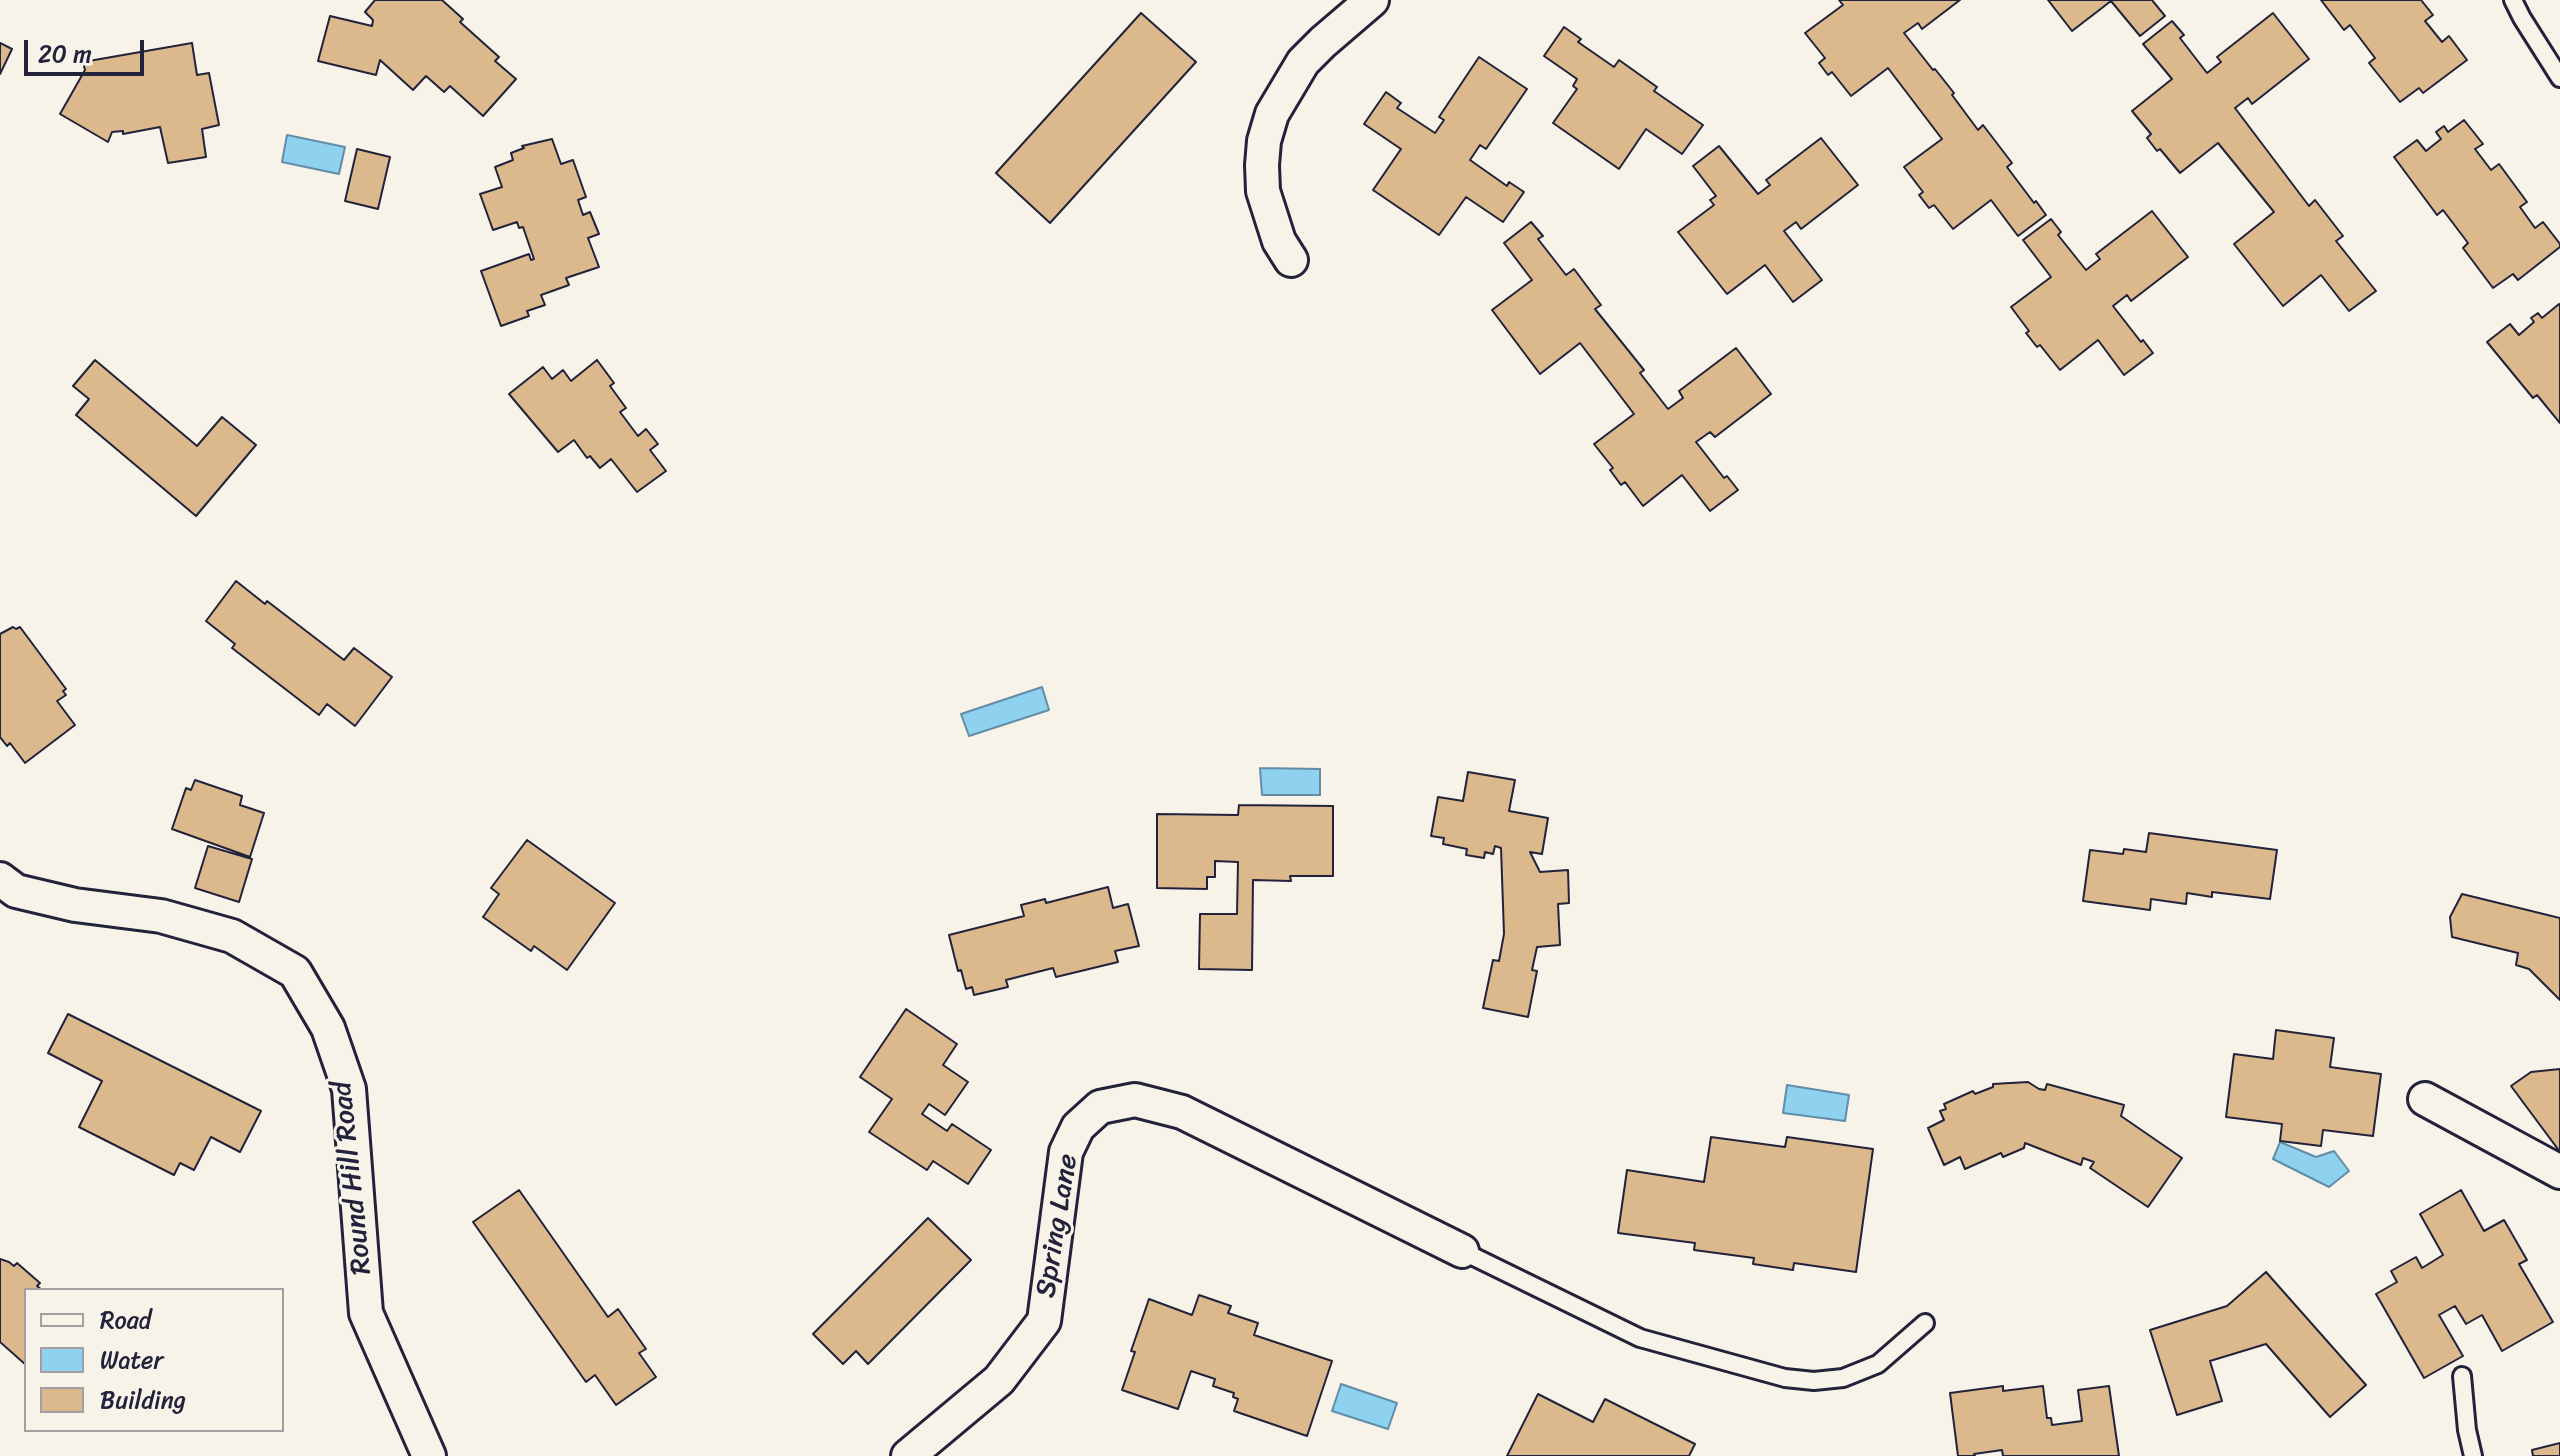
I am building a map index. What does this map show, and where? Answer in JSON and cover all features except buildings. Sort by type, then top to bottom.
[{"type":"street","points":[[1291,260],[1279,241],[1263,191],[1262,165],[1268,127],[1287,86],[1303,62],[1372,0]]},
{"type":"street","name":"Round Hill Road","points":[[0,879],[16,891],[75,905],[161,916],[232,936],[295,972],[328,1028],[349,1089],[366,1313],[429,1456]]},
{"type":"street","points":[[2425,1099],[2560,1172]]},
{"type":"street","name":"Spring Lane","points":[[908,1456],[999,1380],[1044,1321],[1066,1152],[1078,1127],[1100,1107],[1135,1100],[1182,1112],[1462,1251]]},
{"type":"lane","points":[[2513,0],[2560,78]]},
{"type":"lane","points":[[1462,1251],[1640,1338],[1785,1378],[1814,1381],[1843,1378],[1878,1364],[1925,1323]]},
{"type":"lane","points":[[2462,1376],[2467,1430],[2473,1456]]},
{"type":"water","points":[[287,135],[345,147],[339,174],[282,162]]},
{"type":"water","points":[[1042,687],[1049,710],[969,736],[961,714]]},
{"type":"water","points":[[1260,768],[1320,769],[1320,795],[1262,795]]},
{"type":"water","points":[[1787,1085],[1849,1095],[1845,1121],[1783,1113]]},
{"type":"water","points":[[2280,1142],[2316,1157],[2334,1151],[2349,1171],[2329,1187],[2273,1159]]},
{"type":"water","points":[[1341,1384],[1397,1403],[1388,1429],[1332,1411]]}]
